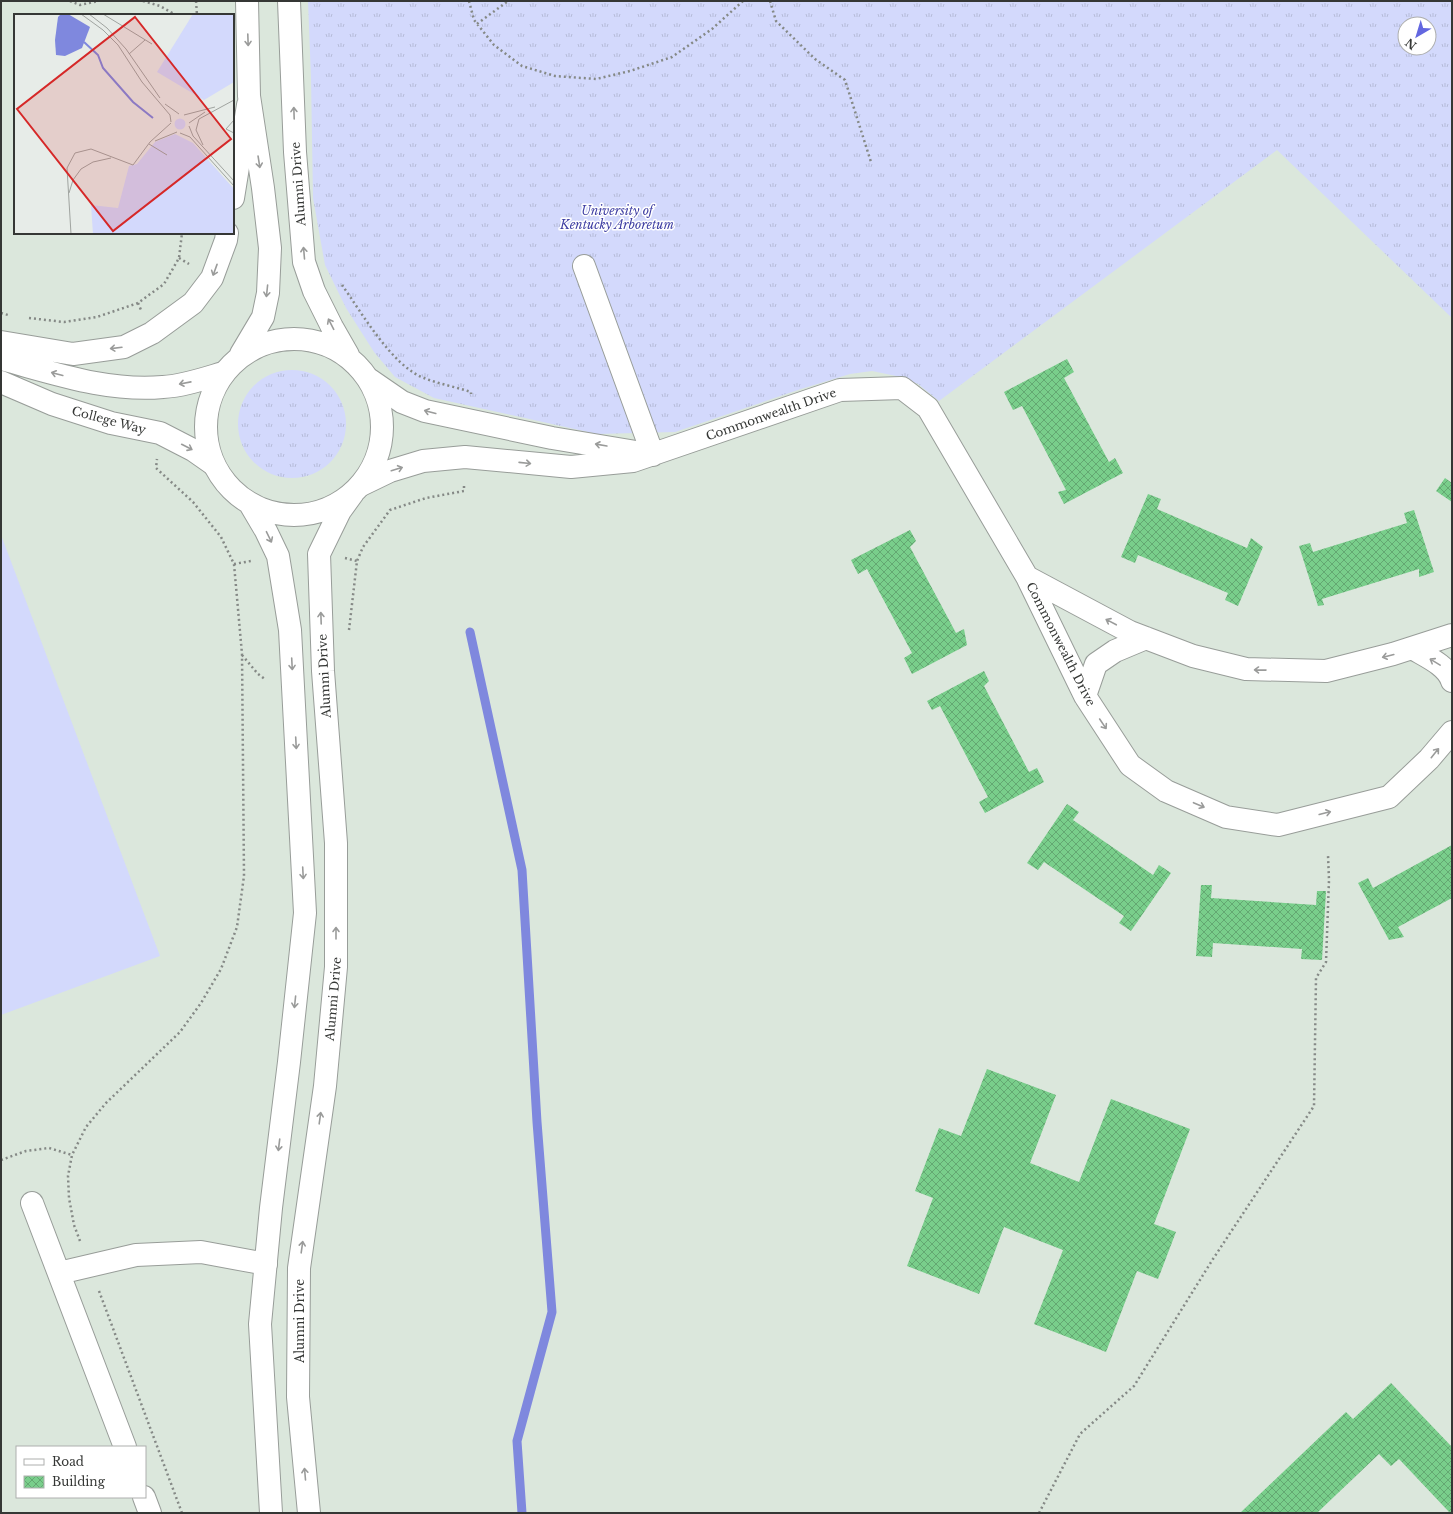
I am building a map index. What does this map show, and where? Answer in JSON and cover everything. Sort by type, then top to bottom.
[{"type":"main road","points":[[247,1],[250,96],[270,248],[268,293],[263,317],[240,355],[223,373],[211,394],[205,417],[206,441],[213,464],[235,493],[250,504],[271,512],[292,516],[314,513],[335,506],[357,489]]},
{"type":"main road","name":"Alumni Drive","points":[[289,1],[295,152],[304,262],[314,291],[349,357]]},
{"type":"main road","points":[[234,192],[250,96]]},
{"type":"main road","points":[[1,342],[73,354],[124,347],[152,333],[193,303],[212,278],[227,234]]},
{"type":"main road","points":[[584,266],[653,455]]},
{"type":"main road","points":[[240,355],[261,344],[283,338],[306,338],[329,345],[349,357],[370,380]]},
{"type":"main road","points":[[1,359],[93,383],[131,388],[164,387],[195,381],[223,373]]},
{"type":"main road","name":"Alumni Drive","points":[[309,1513],[298,1397],[299,1268],[325,1086],[336,967],[336,843],[323,671],[319,554],[340,511],[374,467],[381,445],[383,422],[379,401],[370,380]]},
{"type":"main road","name":"Commonwealth Drive","points":[[370,380],[402,402],[425,411],[552,438],[653,455]]},
{"type":"main road","name":"College Way","points":[[1,382],[52,404],[111,423],[160,433],[193,450],[213,464]]},
{"type":"main road","name":"Commonwealth Drive","points":[[357,489],[390,471],[423,461],[465,458],[571,467],[633,461],[840,390],[902,388],[928,408],[1027,577],[1084,696],[1130,765],[1166,791],[1226,817],[1278,825],[1390,797],[1429,759],[1452,732]]},
{"type":"main road","points":[[250,504],[266,531],[278,556],[290,630],[305,912],[289,1062],[271,1208],[260,1324],[271,1513]]},
{"type":"main road","name":"Commonwealth Drive","points":[[1027,577],[1130,632],[1193,656],[1246,669],[1326,671],[1412,648],[1452,635]]},
{"type":"main road","points":[[1084,696],[1096,664],[1115,651],[1146,638]]},
{"type":"main road","points":[[1412,648],[1441,666],[1451,676],[1452,681]]},
{"type":"main road","points":[[32,1203],[125,1446]]},
{"type":"main road","points":[[59,1273],[136,1255],[201,1252],[266,1264],[299,1268]]},
{"type":"main road","points":[[144,1498],[150,1513]]},
{"type":"path","points":[[70,1],[80,5],[98,1]]},
{"type":"path","points":[[143,1],[160,6],[174,14]]},
{"type":"path","points":[[196,1],[197,14]]},
{"type":"path","points":[[469,1],[474,20],[494,45],[522,66],[556,76],[596,79],[630,71],[672,57],[712,29],[743,1]]},
{"type":"path","points":[[477,24],[508,1]]},
{"type":"path","points":[[770,1],[776,20],[815,59],[844,80],[871,162]]},
{"type":"path","points":[[26,318],[64,322],[97,317],[138,303],[164,284],[178,258],[182,234]]},
{"type":"path","points":[[178,258],[190,265]]},
{"type":"path","points":[[337,286],[342,285],[389,351],[405,367],[423,378],[471,392],[470,398]]},
{"type":"path","points":[[1,313],[12,316]]},
{"type":"path","points":[[74,1225],[69,1198],[68,1176],[72,1155],[86,1127],[106,1103],[180,1032],[201,1003],[221,969],[236,927],[244,876],[242,654],[234,564],[221,537],[193,502],[156,468]]},
{"type":"path","points":[[357,561],[363,548],[390,510],[426,498],[464,491],[464,479]]},
{"type":"path","points":[[234,564],[256,560]]},
{"type":"path","points":[[1039,1513],[1080,1434],[1134,1386],[1213,1259],[1314,1106],[1316,978],[1326,962],[1329,880],[1328,856]]},
{"type":"path","points":[[1,1160],[26,1151],[49,1148],[72,1155]]},
{"type":"path","points":[[109,1320],[182,1513]]},
{"type":"shaded area","points":[[1,1],[1452,1],[1452,1513],[1,1513]]},
{"type":"green space","name":"University of Kentucky Arboretum","points":[[308,1],[1452,1],[1452,318],[1277,150],[939,401],[918,384],[901,377],[872,371],[850,374],[801,389],[675,432],[597,434],[434,398],[395,377],[374,352],[346,308],[325,265],[313,198]]},
{"type":"green space","points":[[292,370],[313,374],[330,386],[342,403],[346,424],[342,445],[330,462],[313,474],[292,478],[271,474],[254,462],[242,445],[238,424],[242,403],[254,386],[271,374]]},
{"type":"green space","points":[[1,535],[160,956],[1,1015]]},
{"type":"building","points":[[1067,359],[1074,372],[1064,378],[1109,462],[1115,458],[1123,473],[1064,504],[1058,492],[1066,490],[1022,406],[1013,410],[1004,392]]},
{"type":"building","points":[[1445,478],[1452,483],[1452,502],[1436,491]]},
{"type":"building","points":[[1148,494],[1161,499],[1157,509],[1247,548],[1251,538],[1263,547],[1238,606],[1225,600],[1228,593],[1138,555],[1135,563],[1121,557]]},
{"type":"building","points":[[1414,510],[1434,572],[1419,577],[1419,569],[1322,599],[1324,605],[1318,606],[1299,546],[1310,543],[1313,552],[1407,523],[1404,513]]},
{"type":"building","points":[[910,530],[916,541],[910,547],[956,633],[964,629],[967,645],[912,674],[904,658],[912,653],[867,569],[858,574],[851,560]]},
{"type":"building","points":[[984,671],[989,681],[984,686],[1029,772],[1037,768],[1044,782],[985,813],[979,802],[988,797],[940,706],[932,710],[927,701]]},
{"type":"building","points":[[1067,804],[1079,812],[1073,820],[1153,875],[1159,865],[1171,873],[1131,931],[1119,923],[1124,916],[1044,862],[1038,870],[1027,863]]},
{"type":"building","points":[[1452,845],[1452,898],[1398,927],[1404,937],[1389,940],[1358,883],[1368,878],[1373,888]]},
{"type":"building","points":[[1201,885],[1212,885],[1211,898],[1316,905],[1317,891],[1326,891],[1322,960],[1301,959],[1302,949],[1213,943],[1212,957],[1196,956]]},
{"type":"building","points":[[987,1069],[1056,1095],[1030,1163],[1079,1182],[1111,1099],[1190,1129],[1154,1224],[1176,1232],[1158,1279],[1137,1271],[1106,1352],[1034,1324],[1063,1250],[1004,1227],[979,1294],[907,1266],[933,1198],[915,1191],[939,1128],[961,1136]]},
{"type":"building","points":[[1391,1383],[1451,1446],[1452,1445],[1452,1513],[1450,1513],[1399,1459],[1391,1466],[1379,1454],[1317,1513],[1240,1513],[1346,1412],[1353,1419]]},
{"type":"waterway","points":[[470,632],[522,870],[537,1122],[552,1312],[517,1441],[522,1513]]}]
